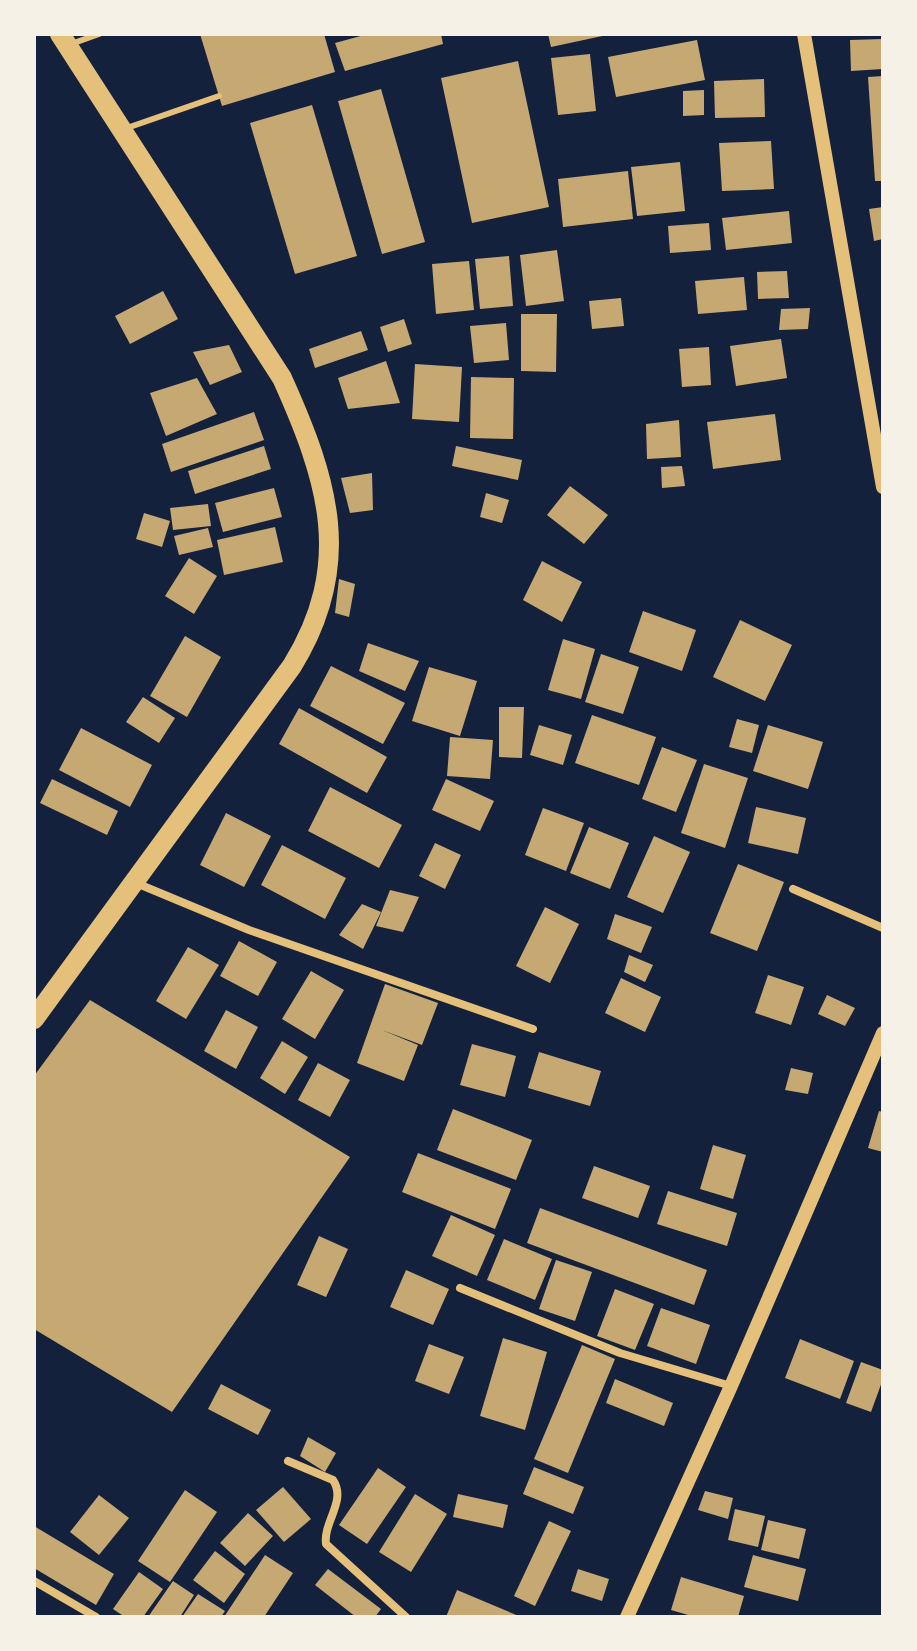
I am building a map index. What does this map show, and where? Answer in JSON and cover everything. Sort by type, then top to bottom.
[{"type":"highway","points":[[34,1019],[298,657],[322,605],[330,560],[327,509],[303,424],[282,378],[64,39]]},
{"type":"street","points":[[804,34],[883,487]]},
{"type":"street","points":[[132,881],[249,930],[533,1029]]},
{"type":"street","points":[[793,889],[883,928]]},
{"type":"street","points":[[627,1617],[731,1386],[883,1033]]},
{"type":"street","points":[[460,1288],[610,1349],[731,1386]]},
{"type":"street","points":[[288,1461],[333,1480],[338,1490],[337,1501],[325,1535],[326,1544],[406,1617]]},
{"type":"street","points":[[34,1581],[96,1617]]},
{"type":"lane","points":[[64,39],[99,34]]},
{"type":"lane","points":[[122,129],[219,96]]},
{"type":"building","points":[[200,34],[324,34],[335,72],[222,106]]},
{"type":"building","points":[[368,34],[441,34],[443,44],[345,71],[335,43]]},
{"type":"building","points":[[548,34],[607,34],[607,35],[551,47]]},
{"type":"building","points":[[883,39],[883,69],[851,71],[850,40]]},
{"type":"building","points":[[697,40],[705,80],[616,97],[608,57]]},
{"type":"building","points":[[590,54],[596,111],[558,115],[551,58]]},
{"type":"building","points":[[518,61],[549,207],[472,223],[441,78]]},
{"type":"building","points":[[883,76],[883,181],[875,181],[868,77]]},
{"type":"building","points":[[764,79],[765,117],[715,118],[714,81]]},
{"type":"building","points":[[381,89],[425,242],[382,254],[338,101]]},
{"type":"building","points":[[704,90],[704,115],[683,116],[683,91]]},
{"type":"building","points":[[312,105],[357,256],[295,274],[250,123]]},
{"type":"building","points":[[771,141],[774,189],[722,191],[719,143]]},
{"type":"building","points":[[680,162],[685,211],[637,216],[631,167]]},
{"type":"building","points":[[628,171],[633,219],[563,227],[558,179]]},
{"type":"building","points":[[883,207],[883,239],[874,241],[869,209]]},
{"type":"building","points":[[789,211],[792,243],[726,250],[722,218]]},
{"type":"building","points":[[709,223],[711,250],[670,253],[668,226]]},
{"type":"building","points":[[557,250],[564,301],[526,306],[520,255]]},
{"type":"building","points":[[509,256],[513,306],[480,309],[475,259]]},
{"type":"building","points":[[469,261],[474,310],[436,314],[432,264]]},
{"type":"building","points":[[787,271],[789,298],[758,299],[757,272]]},
{"type":"building","points":[[744,277],[747,310],[698,314],[695,281]]},
{"type":"building","points":[[163,291],[178,319],[130,344],[115,316]]},
{"type":"building","points":[[621,298],[624,326],[592,329],[589,301]]},
{"type":"building","points":[[810,308],[808,329],[779,330],[781,309]]},
{"type":"building","points":[[521,314],[557,314],[556,372],[521,371]]},
{"type":"building","points":[[404,319],[412,344],[388,352],[380,327]]},
{"type":"building","points":[[506,323],[509,360],[474,363],[470,326]]},
{"type":"building","points":[[361,331],[368,350],[315,368],[309,349]]},
{"type":"building","points":[[781,339],[787,378],[736,386],[730,346]]},
{"type":"building","points":[[229,345],[242,372],[210,385],[193,352]]},
{"type":"building","points":[[709,347],[711,385],[682,387],[679,349]]},
{"type":"building","points":[[386,361],[400,403],[348,409],[338,378]]},
{"type":"building","points":[[415,364],[462,367],[459,422],[412,419]]},
{"type":"building","points":[[471,377],[514,378],[513,439],[470,438]]},
{"type":"building","points":[[197,378],[217,414],[166,436],[150,393]]},
{"type":"building","points":[[254,412],[264,440],[171,472],[162,444]]},
{"type":"building","points":[[775,414],[781,460],[713,469],[707,422]]},
{"type":"building","points":[[679,420],[681,457],[647,459],[646,424]]},
{"type":"building","points":[[264,446],[271,469],[195,494],[188,471]]},
{"type":"building","points":[[456,446],[522,460],[518,480],[452,466]]},
{"type":"building","points":[[682,466],[685,486],[662,488],[661,467]]},
{"type":"building","points":[[372,473],[373,510],[350,513],[341,478]]},
{"type":"building","points":[[570,486],[608,515],[584,544],[547,515]]},
{"type":"building","points":[[274,488],[282,517],[223,532],[215,503]]},
{"type":"building","points":[[486,493],[509,500],[502,523],[480,517]]},
{"type":"building","points":[[208,504],[211,526],[173,530],[170,508]]},
{"type":"building","points":[[144,513],[170,521],[162,547],[136,539]]},
{"type":"building","points":[[275,527],[283,562],[224,575],[217,540]]},
{"type":"building","points":[[208,528],[213,547],[179,555],[174,536]]},
{"type":"building","points":[[189,558],[217,576],[194,614],[165,596]]},
{"type":"building","points":[[542,561],[582,582],[562,622],[523,600]]},
{"type":"building","points":[[339,579],[355,584],[349,617],[335,613]]},
{"type":"building","points":[[643,611],[696,630],[682,671],[629,652]]},
{"type":"building","points":[[740,620],[792,645],[765,701],[713,677]]},
{"type":"building","points":[[185,636],[221,657],[187,717],[150,696]]},
{"type":"building","points":[[563,639],[595,649],[581,699],[548,690]]},
{"type":"building","points":[[368,643],[419,661],[405,691],[359,671]]},
{"type":"building","points":[[601,654],[639,667],[623,714],[585,702]]},
{"type":"building","points":[[331,666],[405,703],[383,744],[310,706]]},
{"type":"building","points":[[429,667],[477,681],[460,736],[412,721]]},
{"type":"building","points":[[143,697],[175,718],[159,743],[126,722]]},
{"type":"building","points":[[499,707],[524,707],[522,758],[499,757]]},
{"type":"building","points":[[299,708],[387,757],[367,793],[279,744]]},
{"type":"building","points":[[592,715],[656,737],[639,785],[575,763]]},
{"type":"building","points":[[737,719],[759,725],[752,753],[729,747]]},
{"type":"building","points":[[539,725],[572,735],[563,765],[530,755]]},
{"type":"building","points":[[768,725],[823,742],[808,789],[753,771]]},
{"type":"building","points":[[81,728],[152,765],[130,807],[59,770]]},
{"type":"building","points":[[450,737],[493,740],[490,779],[447,776]]},
{"type":"building","points":[[662,747],[697,760],[676,812],[642,799]]},
{"type":"building","points":[[704,764],[748,778],[725,848],[681,833]]},
{"type":"building","points":[[52,779],[118,811],[107,835],[40,803]]},
{"type":"building","points":[[446,779],[494,801],[480,831],[432,810]]},
{"type":"building","points":[[330,787],[402,825],[379,868],[308,831]]},
{"type":"building","points":[[756,807],[806,818],[798,854],[748,843]]},
{"type":"building","points":[[543,808],[584,823],[566,871],[525,855]]},
{"type":"building","points":[[226,813],[271,836],[244,887],[200,865]]},
{"type":"building","points":[[589,827],[629,843],[610,889],[570,873]]},
{"type":"building","points":[[654,836],[690,852],[663,913],[627,897]]},
{"type":"building","points":[[435,843],[461,855],[445,889],[419,876]]},
{"type":"building","points":[[282,845],[346,878],[325,919],[261,885]]},
{"type":"building","points":[[738,864],[784,882],[757,951],[710,933]]},
{"type":"building","points":[[390,890],[419,897],[403,932],[376,926]]},
{"type":"building","points":[[362,904],[381,912],[363,949],[339,935]]},
{"type":"building","points":[[545,907],[579,924],[550,983],[516,966]]},
{"type":"building","points":[[615,914],[652,927],[641,953],[607,939]]},
{"type":"building","points":[[239,941],[277,962],[258,996],[220,976]]},
{"type":"building","points":[[188,947],[219,965],[186,1019],[156,1001]]},
{"type":"building","points":[[629,955],[653,965],[645,982],[624,972]]},
{"type":"building","points":[[311,971],[344,990],[315,1039],[282,1019]]},
{"type":"building","points":[[768,975],[804,987],[791,1025],[755,1013]]},
{"type":"building","points":[[621,978],[661,997],[645,1032],[605,1013]]},
{"type":"building","points":[[385,984],[438,1003],[422,1045],[382,1030],[418,1045],[404,1081],[357,1063]]},
{"type":"building","points":[[827,995],[855,1008],[845,1026],[818,1014]]},
{"type":"building","points":[[90,1000],[350,1157],[172,1412],[34,1329],[34,1076]]},
{"type":"building","points":[[226,1010],[258,1027],[236,1069],[204,1051]]},
{"type":"building","points":[[282,1041],[308,1057],[285,1094],[260,1078]]},
{"type":"building","points":[[472,1044],[516,1056],[505,1097],[460,1085]]},
{"type":"building","points":[[539,1052],[601,1071],[590,1106],[528,1088]]},
{"type":"building","points":[[318,1063],[350,1080],[330,1117],[298,1100]]},
{"type":"building","points":[[791,1068],[813,1073],[808,1094],[785,1090]]},
{"type":"building","points":[[453,1109],[532,1140],[516,1180],[437,1150]]},
{"type":"building","points":[[879,1111],[883,1112],[883,1152],[868,1148]]},
{"type":"building","points":[[713,1145],[746,1155],[733,1199],[700,1189]]},
{"type":"building","points":[[418,1153],[511,1189],[495,1229],[402,1192]]},
{"type":"building","points":[[594,1166],[650,1186],[638,1218],[582,1198]]},
{"type":"building","points":[[668,1191],[737,1213],[727,1246],[657,1224]]},
{"type":"building","points":[[540,1208],[707,1270],[694,1305],[527,1243]]},
{"type":"building","points":[[451,1215],[495,1235],[477,1276],[432,1256]]},
{"type":"building","points":[[319,1236],[348,1249],[326,1297],[297,1285]]},
{"type":"building","points":[[504,1239],[552,1259],[535,1300],[487,1280]]},
{"type":"building","points":[[556,1260],[592,1272],[575,1321],[539,1309]]},
{"type":"building","points":[[406,1270],[449,1289],[433,1325],[390,1307]]},
{"type":"building","points":[[615,1289],[654,1304],[635,1350],[597,1336]]},
{"type":"building","points":[[661,1308],[710,1325],[696,1364],[647,1346]]},
{"type":"building","points":[[503,1338],[547,1352],[525,1430],[480,1416]]},
{"type":"building","points":[[800,1339],[854,1361],[840,1399],[785,1378]]},
{"type":"building","points":[[429,1344],[464,1357],[449,1394],[415,1381]]},
{"type":"building","points":[[582,1345],[615,1359],[568,1473],[534,1459]]},
{"type":"building","points":[[861,1362],[883,1370],[883,1379],[871,1412],[846,1403]]},
{"type":"building","points":[[615,1379],[673,1403],[664,1426],[606,1403]]},
{"type":"building","points":[[221,1384],[271,1410],[258,1435],[208,1409]]},
{"type":"building","points":[[308,1437],[336,1453],[325,1472],[300,1456]]},
{"type":"building","points":[[534,1467],[584,1487],[573,1514],[523,1494]]},
{"type":"building","points":[[378,1468],[406,1487],[367,1544],[339,1525]]},
{"type":"building","points":[[283,1487],[311,1519],[284,1542],[256,1510]]},
{"type":"building","points":[[185,1490],[217,1512],[170,1582],[138,1561]]},
{"type":"building","points":[[705,1491],[733,1498],[728,1519],[698,1510]]},
{"type":"building","points":[[415,1494],[447,1514],[411,1572],[379,1552]]},
{"type":"building","points":[[458,1494],[508,1505],[503,1528],[453,1517]]},
{"type":"building","points":[[99,1495],[129,1518],[99,1555],[70,1532]]},
{"type":"building","points":[[735,1509],[765,1516],[758,1547],[728,1540]]},
{"type":"building","points":[[248,1513],[273,1536],[245,1566],[220,1543]]},
{"type":"building","points":[[768,1520],[806,1529],[799,1559],[761,1550]]},
{"type":"building","points":[[549,1521],[571,1531],[535,1606],[514,1596]]},
{"type":"building","points":[[34,1526],[114,1574],[96,1605],[34,1568]]},
{"type":"building","points":[[215,1551],[245,1574],[224,1603],[193,1580]]},
{"type":"building","points":[[265,1555],[293,1573],[264,1617],[224,1617]]},
{"type":"building","points":[[753,1555],[806,1569],[798,1601],[744,1587]]},
{"type":"building","points":[[328,1569],[381,1609],[375,1617],[356,1617],[315,1585]]},
{"type":"building","points":[[578,1569],[609,1579],[602,1601],[571,1591]]},
{"type":"building","points":[[139,1572],[163,1589],[143,1617],[125,1617],[113,1609]]},
{"type":"building","points":[[681,1577],[744,1596],[738,1617],[695,1617],[671,1610]]},
{"type":"building","points":[[173,1581],[194,1595],[180,1617],[148,1617]]},
{"type":"building","points":[[457,1590],[521,1617],[446,1617]]},
{"type":"building","points":[[198,1594],[225,1611],[221,1617],[182,1617]]}]
